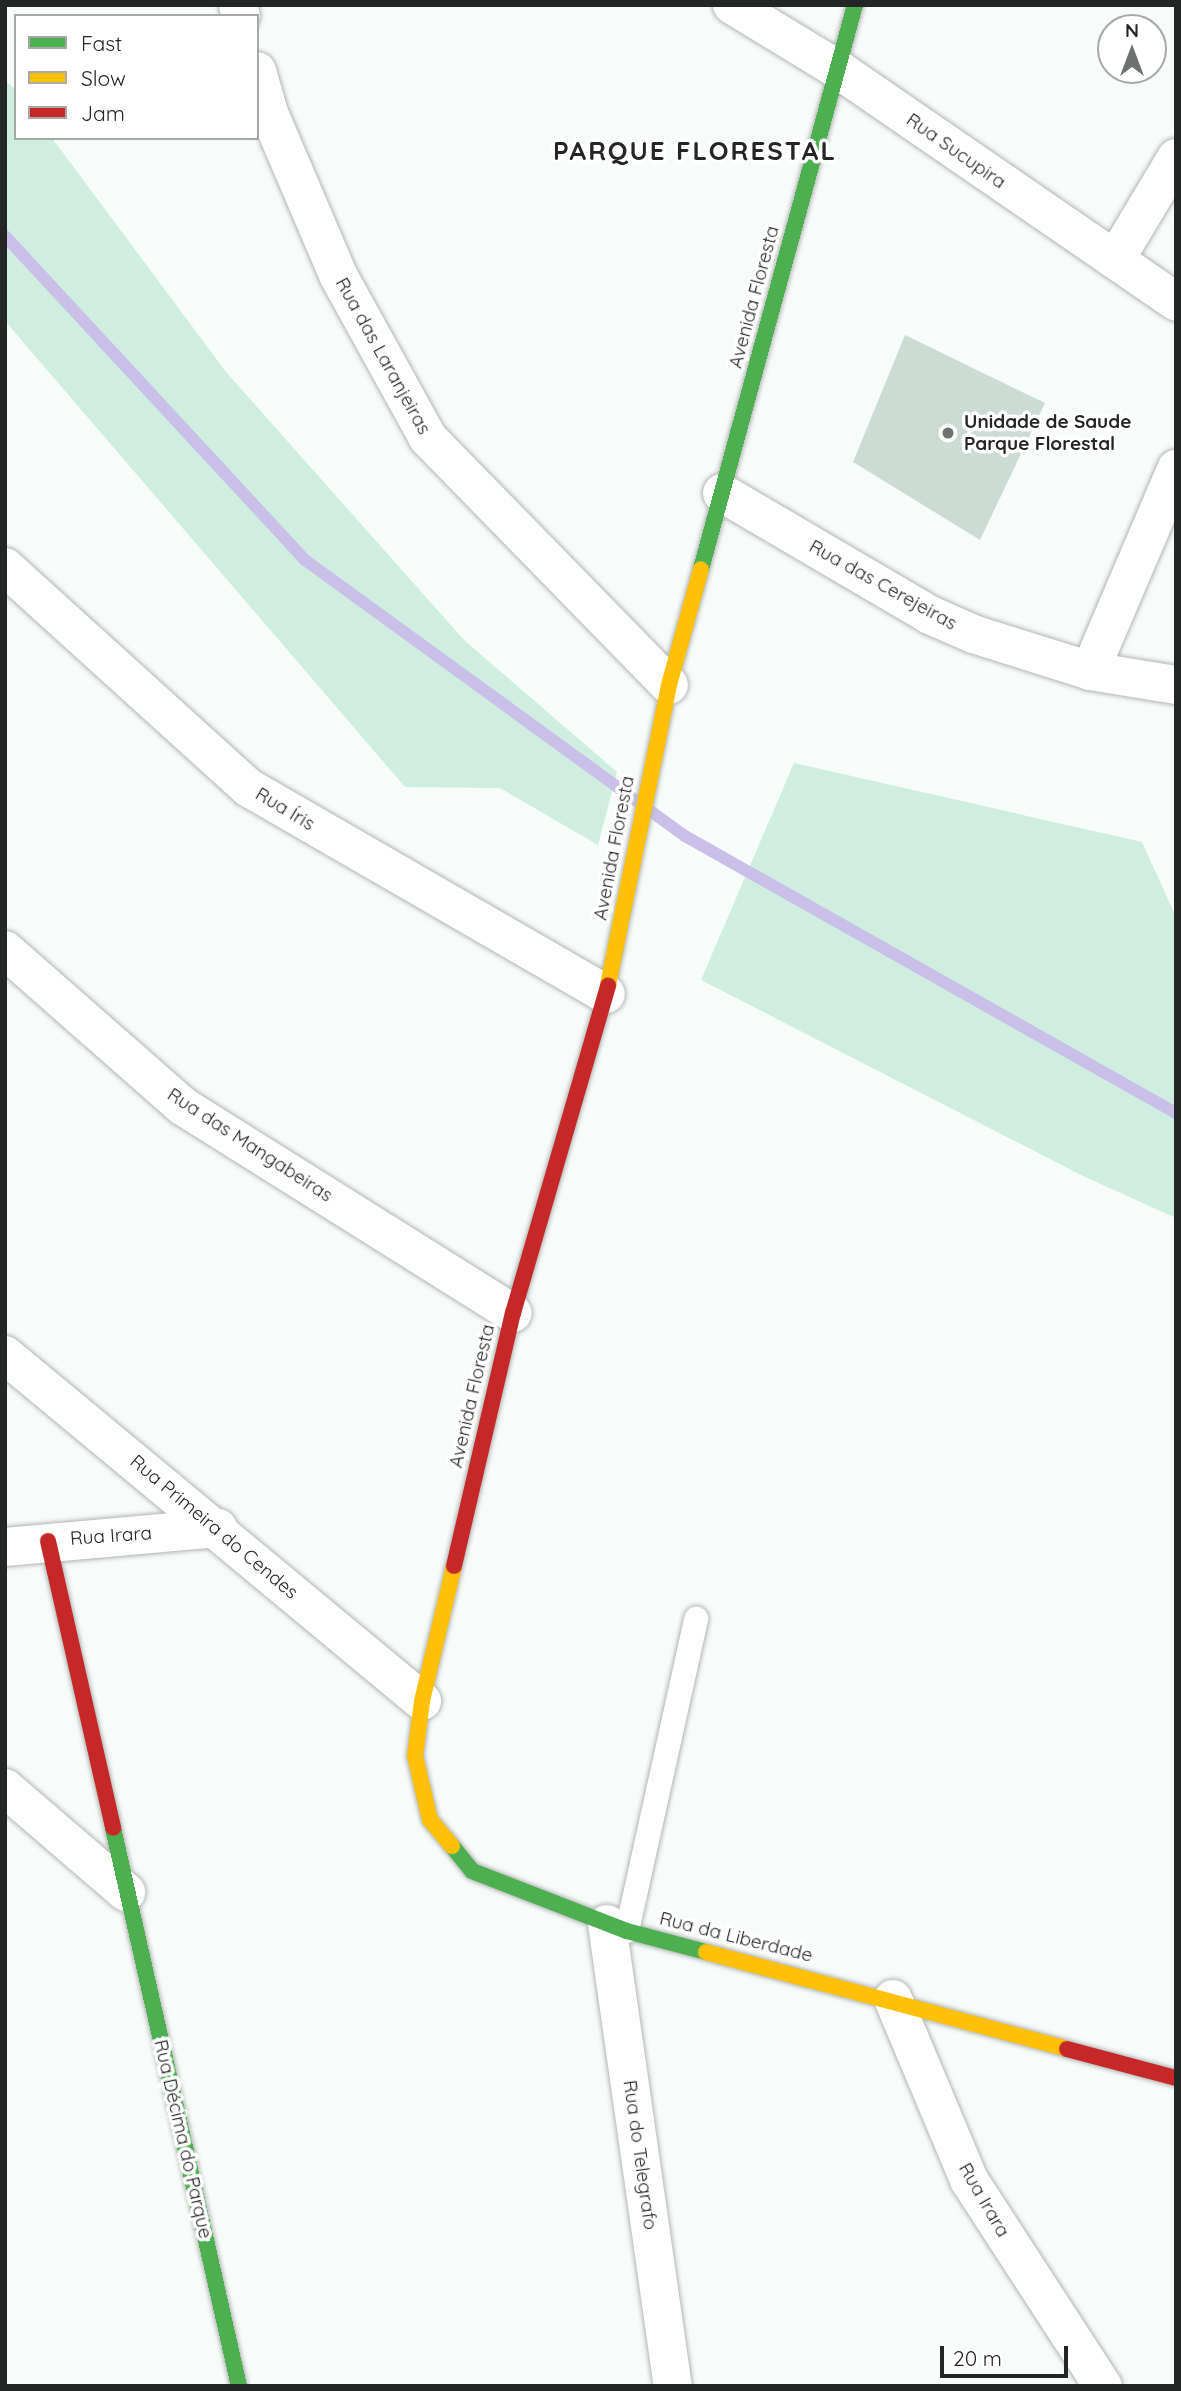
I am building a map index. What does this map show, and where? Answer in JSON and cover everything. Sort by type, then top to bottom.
[{"type":"street","name":"Rua Sucupira","points":[[733,5],[839,71],[1176,302]]},
{"type":"street","name":"Avenida Floresta","points":[[422,1701],[513,1313],[606,994],[666,697],[855,5]]},
{"type":"street","name":"Rua das Laranjeiras","points":[[259,77],[270,113],[338,275],[428,439],[666,697]]},
{"type":"street","points":[[1115,260],[1176,158]]},
{"type":"street","points":[[1090,671],[1176,469]]},
{"type":"street","name":"Rua das Cerejeiras","points":[[722,493],[930,615],[973,634],[1090,671],[1176,685]]},
{"type":"street","name":"Rua Íris","points":[[5,567],[249,788],[606,994]]},
{"type":"street","name":"Rua das Mangabeiras","points":[[5,950],[184,1107],[513,1313]]},
{"type":"street","name":"Rua Primeira do Cendes","points":[[5,1355],[218,1528],[422,1701]]},
{"type":"street","name":"Rua Irara","points":[[5,1547],[48,1541],[218,1528]]},
{"type":"street","name":"Rua Décima do Parque","points":[[48,1541],[239,2386]]},
{"type":"street","name":"Rua da Liberdade","points":[[422,1701],[415,1756],[430,1820],[472,1871],[617,1927],[893,1999],[1176,2078]]},
{"type":"street","points":[[5,1788],[127,1892]]},
{"type":"street","name":"Rua do Telegrafo","points":[[617,1927],[673,2386]]},
{"type":"street","name":"Rua Irara","points":[[893,1999],[969,2180],[1103,2386]]},
{"type":"lane","points":[[617,1927],[696,1619]]},
{"type":"green space","points":[[5,80],[14,88],[14,140],[53,140],[226,372],[464,640],[617,772],[598,845],[500,788],[405,787],[5,321]]},
{"type":"green space","points":[[794,763],[1142,842],[1176,917],[1176,1218],[1085,1177],[701,980]]},
{"type":"building","name":"Unidade de Saude Parque Florestal","points":[[905,335],[1045,403],[980,540],[853,462]]},
{"type":"waterway","points":[[5,236],[305,560],[685,836],[1176,1113]]},
{"type":"traffic: fast","points":[[701,569],[855,5]]},
{"type":"traffic: fast","points":[[113,1828],[239,2386]]},
{"type":"traffic: fast","points":[[452,1846],[472,1871],[627,1931],[706,1952]]},
{"type":"traffic: slow","points":[[608,985],[669,685],[701,569]]},
{"type":"traffic: slow","points":[[452,1846],[430,1820],[415,1756],[422,1701],[454,1566]]},
{"type":"traffic: slow","points":[[706,1952],[1067,2049]]},
{"type":"traffic: jam","points":[[454,1566],[513,1313],[608,985]]},
{"type":"traffic: jam","points":[[48,1541],[113,1828]]},
{"type":"traffic: jam","points":[[1067,2049],[1176,2078]]},
{"type":"place","name":"Unidade de Saude Parque Florestal","points":[[948,433]]},
{"type":"district","name":"PARQUE FLORESTAL","points":[[695,151]]}]
